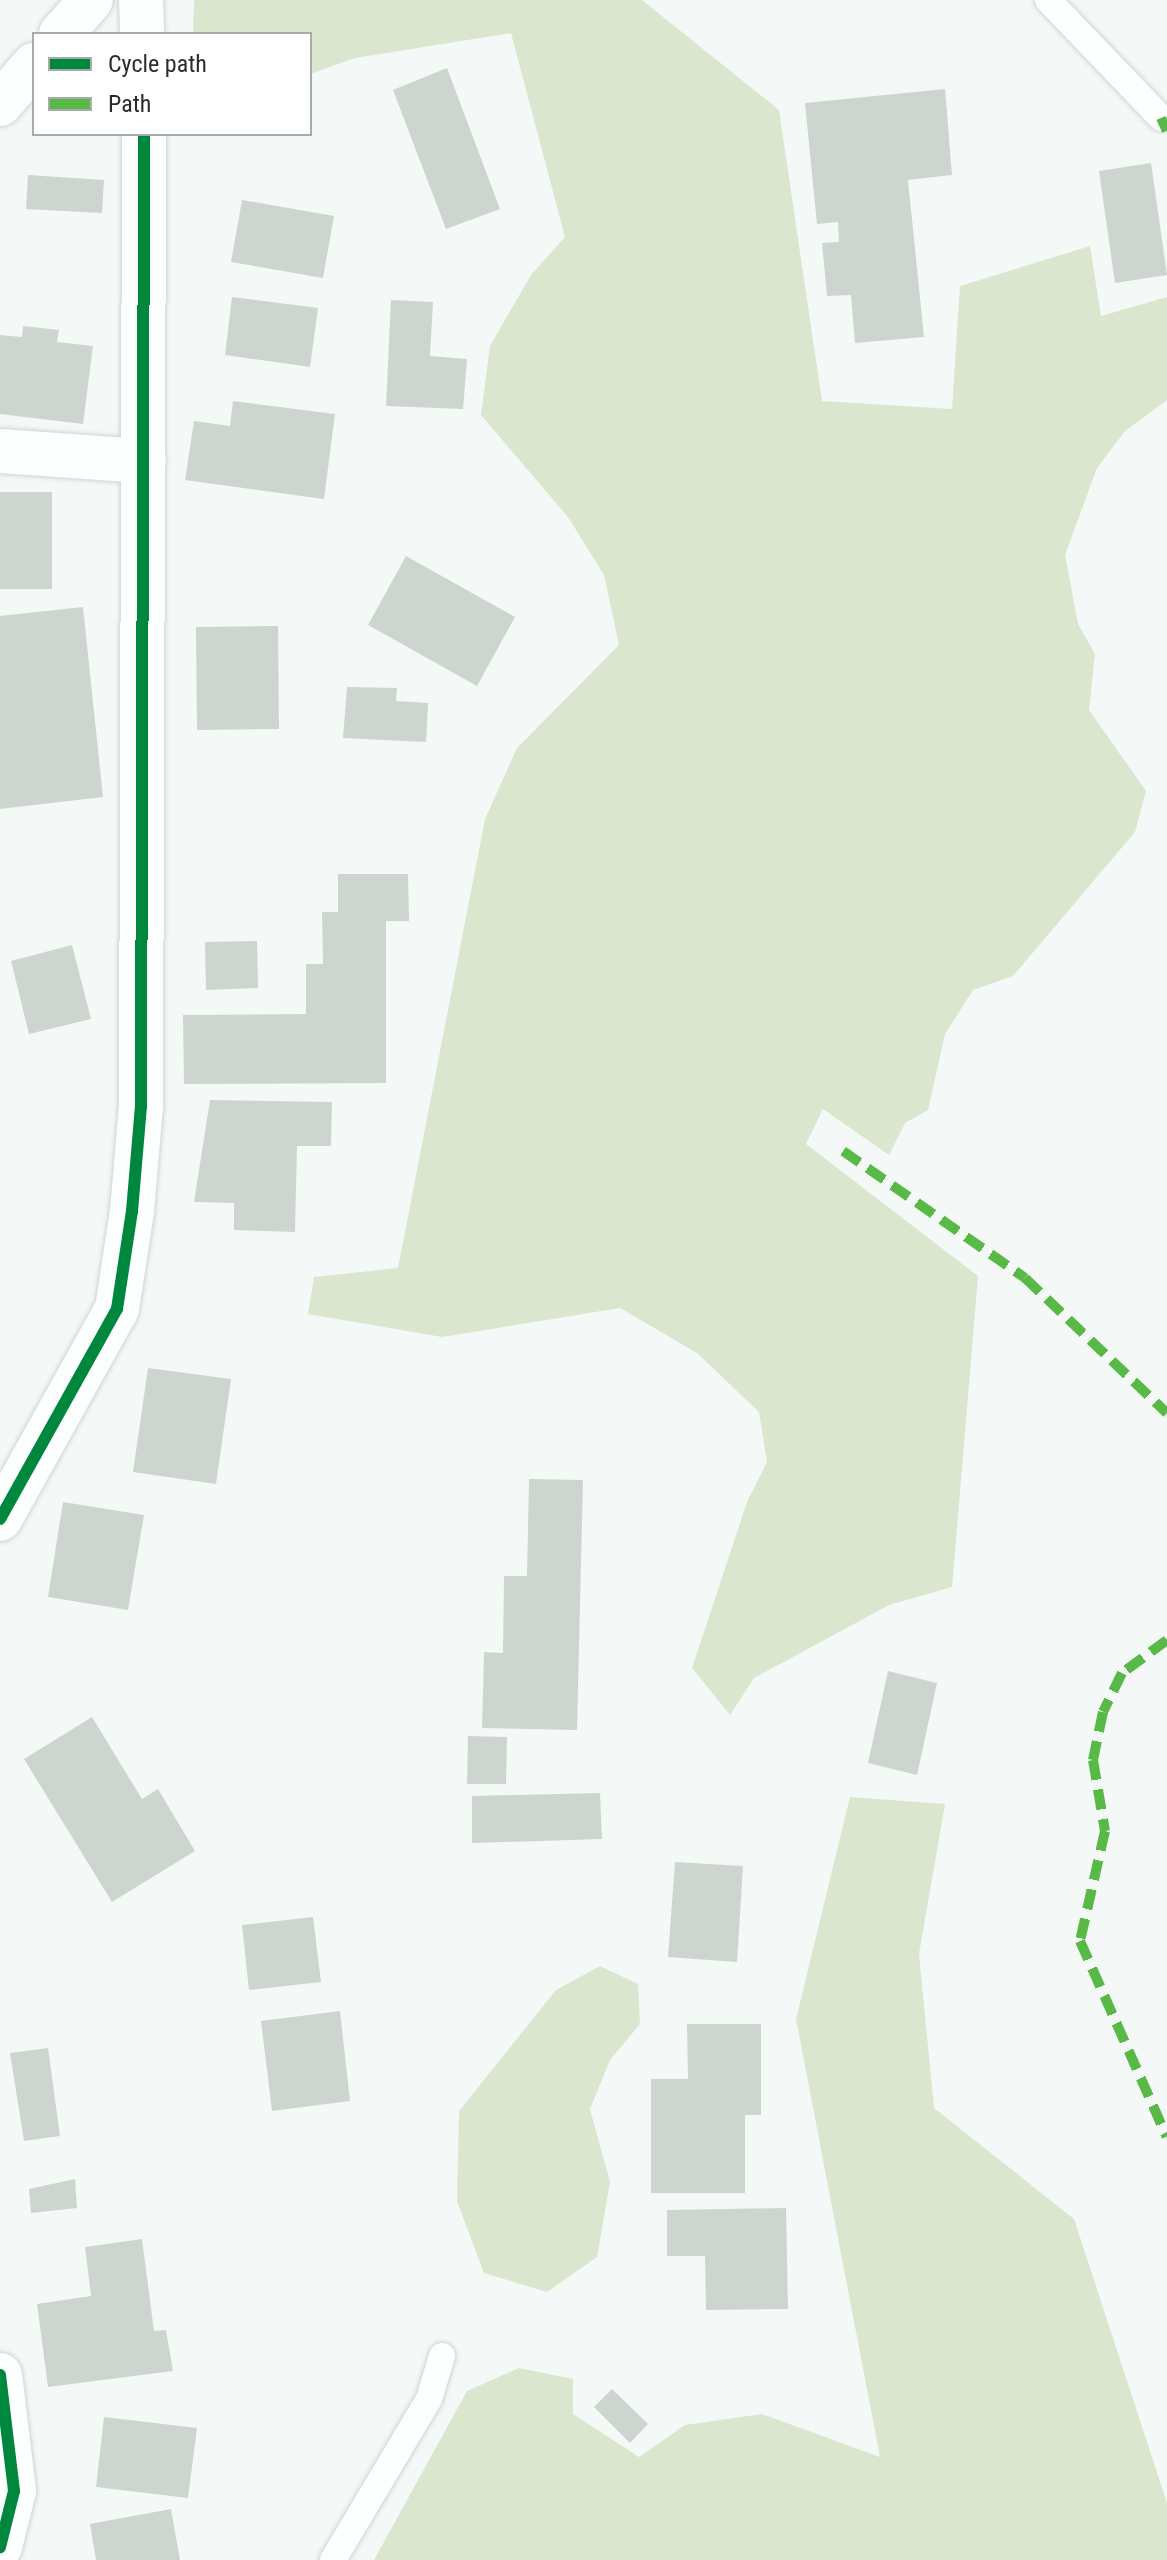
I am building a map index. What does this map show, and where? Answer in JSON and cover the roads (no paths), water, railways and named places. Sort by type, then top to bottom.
[{"type":"street","points":[[63,32],[91,0]]},
{"type":"street","points":[[141,0],[142,32]]},
{"type":"street","points":[[0,104],[32,67]]},
{"type":"street","points":[[0,1519],[117,1309],[132,1211],[141,1106],[136,978],[144,461],[144,136]]},
{"type":"street","points":[[0,451],[144,461]]},
{"type":"street","points":[[0,2375],[14,2491],[0,2547]]},
{"type":"lane","points":[[1048,0],[1161,118]]},
{"type":"lane","points":[[333,2560],[429,2399],[442,2356]]}]
